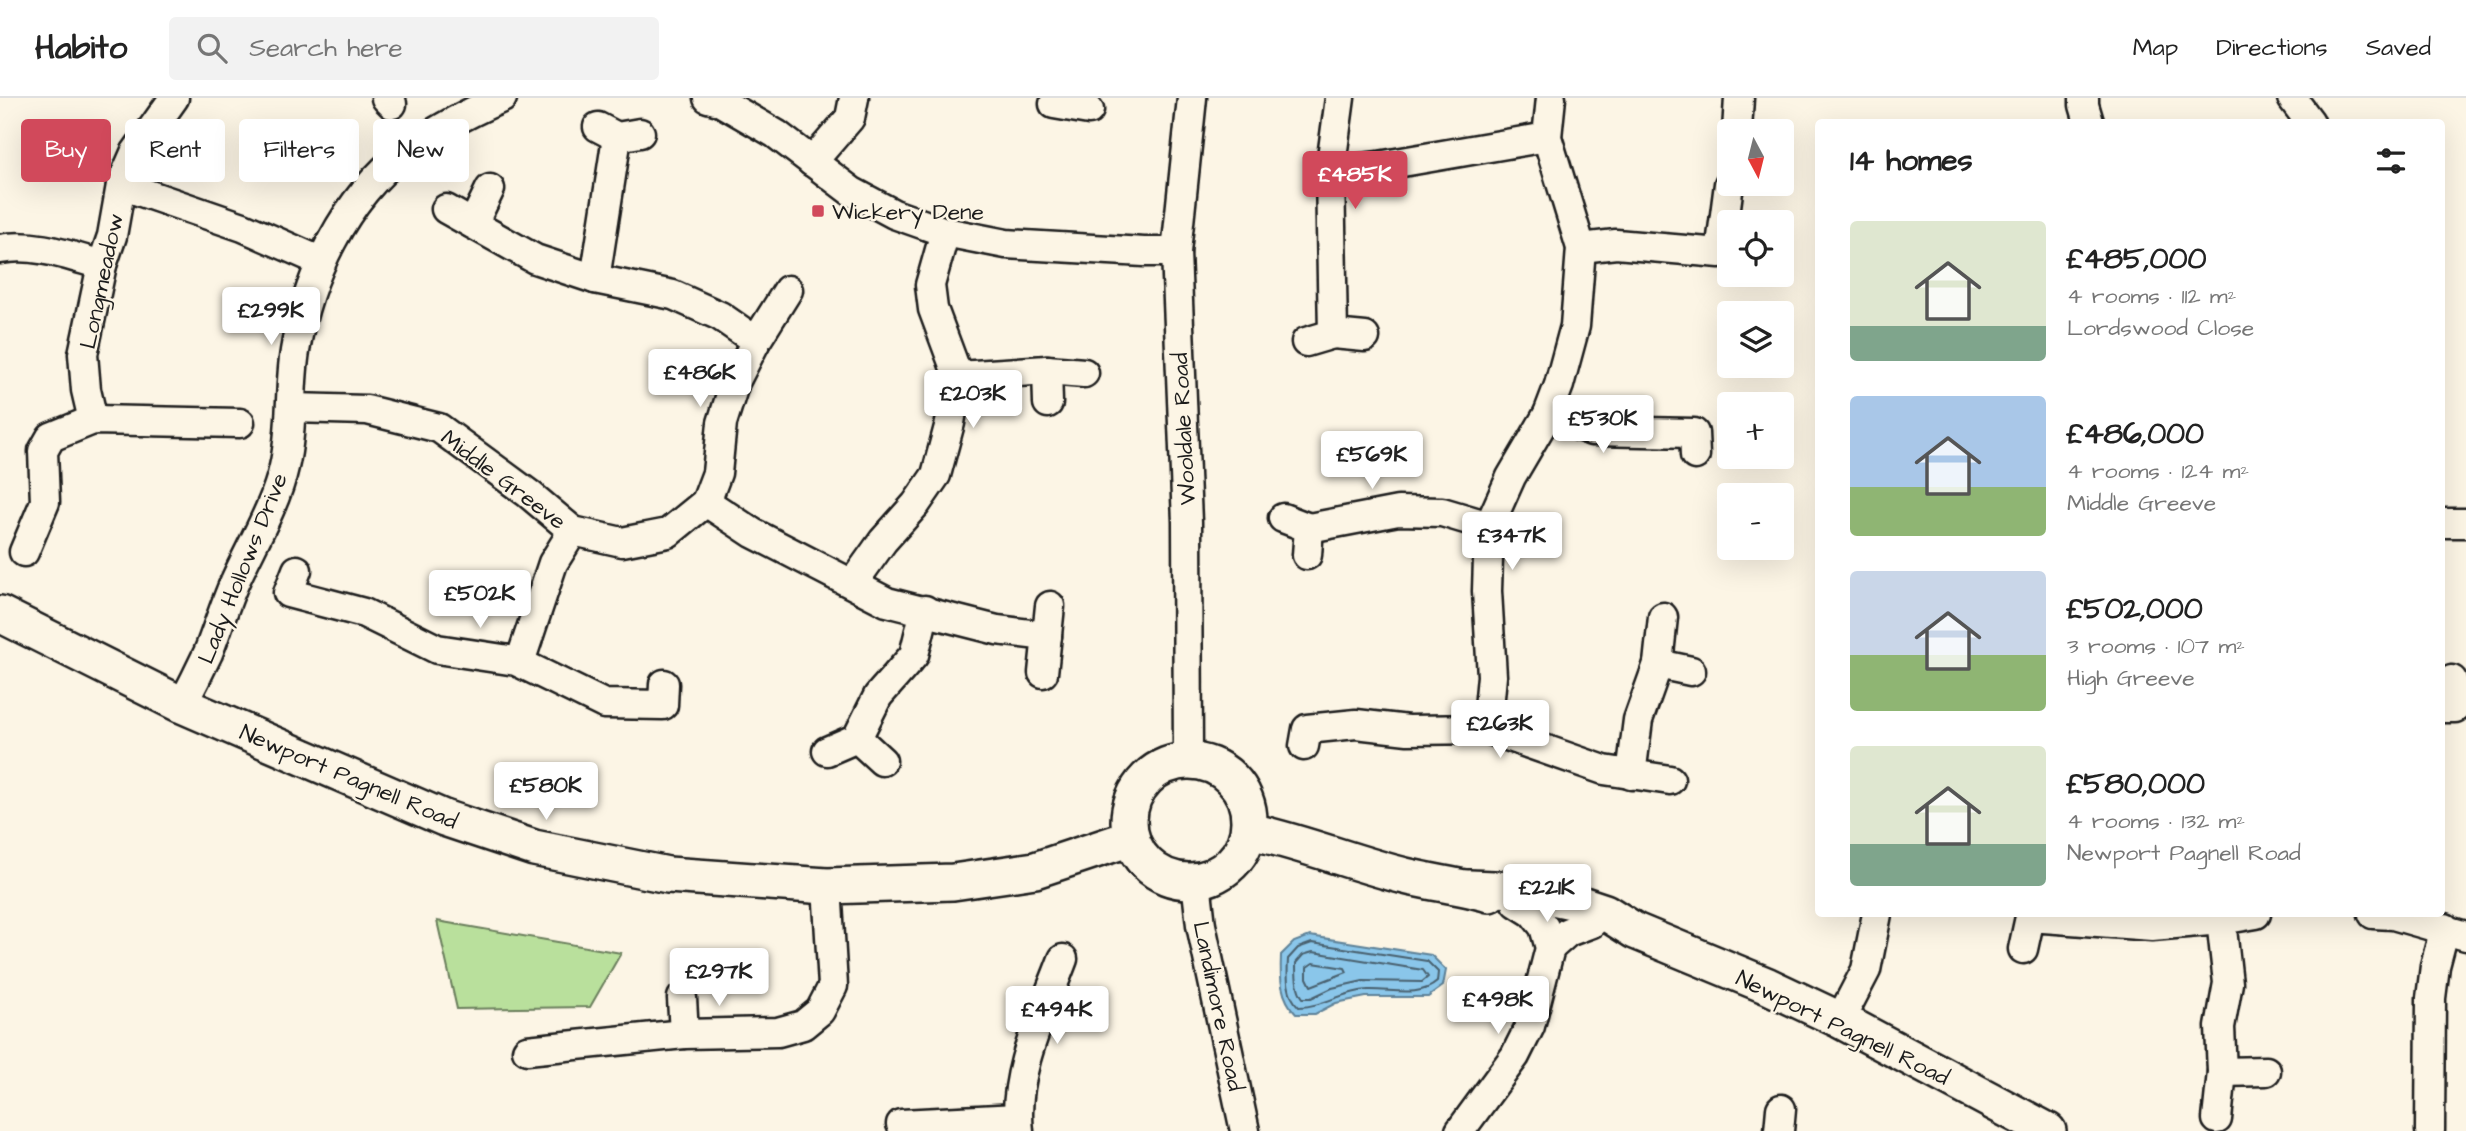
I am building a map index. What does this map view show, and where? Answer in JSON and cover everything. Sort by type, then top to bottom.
[{"type":"main road","name":"Newport Pagnell Road","points":[[0,614],[182,705],[444,818],[534,848],[668,875],[827,886],[953,882],[1035,870],[1131,838]]},
{"type":"main road","points":[[1188,760],[1209,764],[1228,774],[1241,790],[1249,810],[1249,831],[1242,850],[1231,865],[1215,876],[1196,881],[1175,880],[1156,871],[1141,857],[1131,838],[1129,816],[1134,795],[1148,777],[1166,765],[1188,760]]},
{"type":"main road","name":"Newport Pagnell Road","points":[[1249,831],[1406,876],[1469,888],[1592,923],[1635,931]]},
{"type":"main road","name":"Newport Pagnell Road","points":[[1469,888],[1519,890],[1572,901],[1605,912],[1635,931],[1768,986],[1840,1020],[2048,1131]]},
{"type":"street","name":"Lady Hollows Drive","points":[[182,705],[207,653],[284,468],[292,408],[294,354],[301,317],[320,261],[371,185],[404,153],[455,120],[502,98]]},
{"type":"street","points":[[708,98],[719,101],[776,134],[851,191],[894,214],[945,232],[1006,244],[1144,253],[1176,252]]},
{"type":"street","points":[[812,162],[849,118],[854,98]]},
{"type":"street","name":"Wooldale Road","points":[[1188,760],[1187,522],[1176,252],[1192,98]]},
{"type":"street","points":[[1340,98],[1330,172],[1320,338],[1365,337]]},
{"type":"street","points":[[1487,729],[1492,676],[1487,592],[1489,526],[1511,477],[1548,414],[1575,326],[1581,248],[1547,137],[1551,98]]},
{"type":"street","points":[[1738,119],[1739,98]]},
{"type":"street","points":[[2084,98],[2088,119]]},
{"type":"street","name":"Longmeadow","points":[[93,420],[86,390],[83,354],[102,265],[112,236],[121,184],[135,153],[166,101]]},
{"type":"street","points":[[1052,109],[1089,110]]},
{"type":"street","points":[[595,279],[619,132]]},
{"type":"street","points":[[1330,172],[1547,137]]},
{"type":"street","name":"Longmeadow","points":[[121,184],[243,228],[320,261]]},
{"type":"street","points":[[474,224],[490,190]]},
{"type":"street","points":[[1581,248],[1616,244],[1720,253],[1727,196]]},
{"type":"street","points":[[446,209],[535,259],[595,279],[673,295],[720,316],[756,341]]},
{"type":"street","points":[[853,583],[936,475],[950,423],[958,376],[933,309],[930,285],[945,232]]},
{"type":"street","points":[[0,249],[41,249],[102,265]]},
{"type":"street","points":[[788,290],[756,341],[735,382],[722,423],[717,473],[706,502],[753,533],[887,602],[997,630],[1047,636]]},
{"type":"street","points":[[958,376],[1047,370],[1084,373]]},
{"type":"street","points":[[1047,370],[1048,403]]},
{"type":"street","name":"Middle Greeve","points":[[292,408],[367,410],[439,428],[573,531],[622,542],[668,533],[706,502]]},
{"type":"street","points":[[1548,414],[1591,431],[1694,433],[1695,455]]},
{"type":"street","points":[[24,552],[45,502],[43,452],[51,437],[93,420],[240,423]]},
{"type":"street","points":[[1300,534],[1398,511],[1442,512],[1489,526]]},
{"type":"street","points":[[2445,523],[2466,523]]},
{"type":"street","points":[[520,662],[553,563],[573,531]]},
{"type":"street","points":[[297,570],[288,593],[364,613],[437,649],[520,662],[604,705],[663,705],[664,684]]},
{"type":"street","points":[[1043,673],[1050,606]]},
{"type":"street","points":[[827,751],[857,738],[878,696],[914,655],[925,610]]},
{"type":"street","points":[[1631,775],[1638,720],[1658,664],[1662,617]]},
{"type":"street","points":[[1658,664],[1691,671]]},
{"type":"street","points":[[2445,708],[2455,708],[2452,680]]},
{"type":"street","points":[[1304,746],[1307,729],[1356,724],[1408,730],[1487,729],[1604,770],[1670,780]]},
{"type":"street","points":[[857,738],[882,761]]},
{"type":"street","name":"Landimore Road","points":[[1196,881],[1201,926],[1245,1131]]},
{"type":"street","points":[[527,1050],[684,1034],[778,1032],[803,1025],[820,1011],[833,986],[827,886]]},
{"type":"street","points":[[1460,1131],[1515,1056],[1530,1026],[1550,948],[1544,927],[1533,913],[1517,903]]},
{"type":"street","points":[[1840,1020],[1866,970],[1876,917]]},
{"type":"street","points":[[2023,949],[2031,917]]},
{"type":"street","points":[[2053,917],[2152,926],[2238,917]]},
{"type":"street","points":[[2400,917],[2455,932],[2435,966],[2431,998],[2430,1131]]},
{"type":"street","points":[[2217,1119],[2222,1072],[2220,1027],[2228,984],[2221,920]]},
{"type":"street","points":[[1550,948],[1568,932],[1592,923]]},
{"type":"street","points":[[901,1124],[930,1127],[1018,1125],[1020,1090],[1027,1055],[1063,959]]},
{"type":"street","points":[[682,998],[684,1034]]},
{"type":"street","points":[[2222,1072],[2266,1071]]},
{"type":"green space","points":[[437,921],[621,953],[590,1007],[457,1009]]},
{"type":"water","points":[[1310,936],[1431,955],[1446,970],[1443,986],[1428,997],[1366,997],[1336,1003],[1315,1014],[1296,1014],[1282,987],[1281,955],[1294,942]]},
{"type":"place","name":"Wickery Dene","points":[[818,211]]}]
